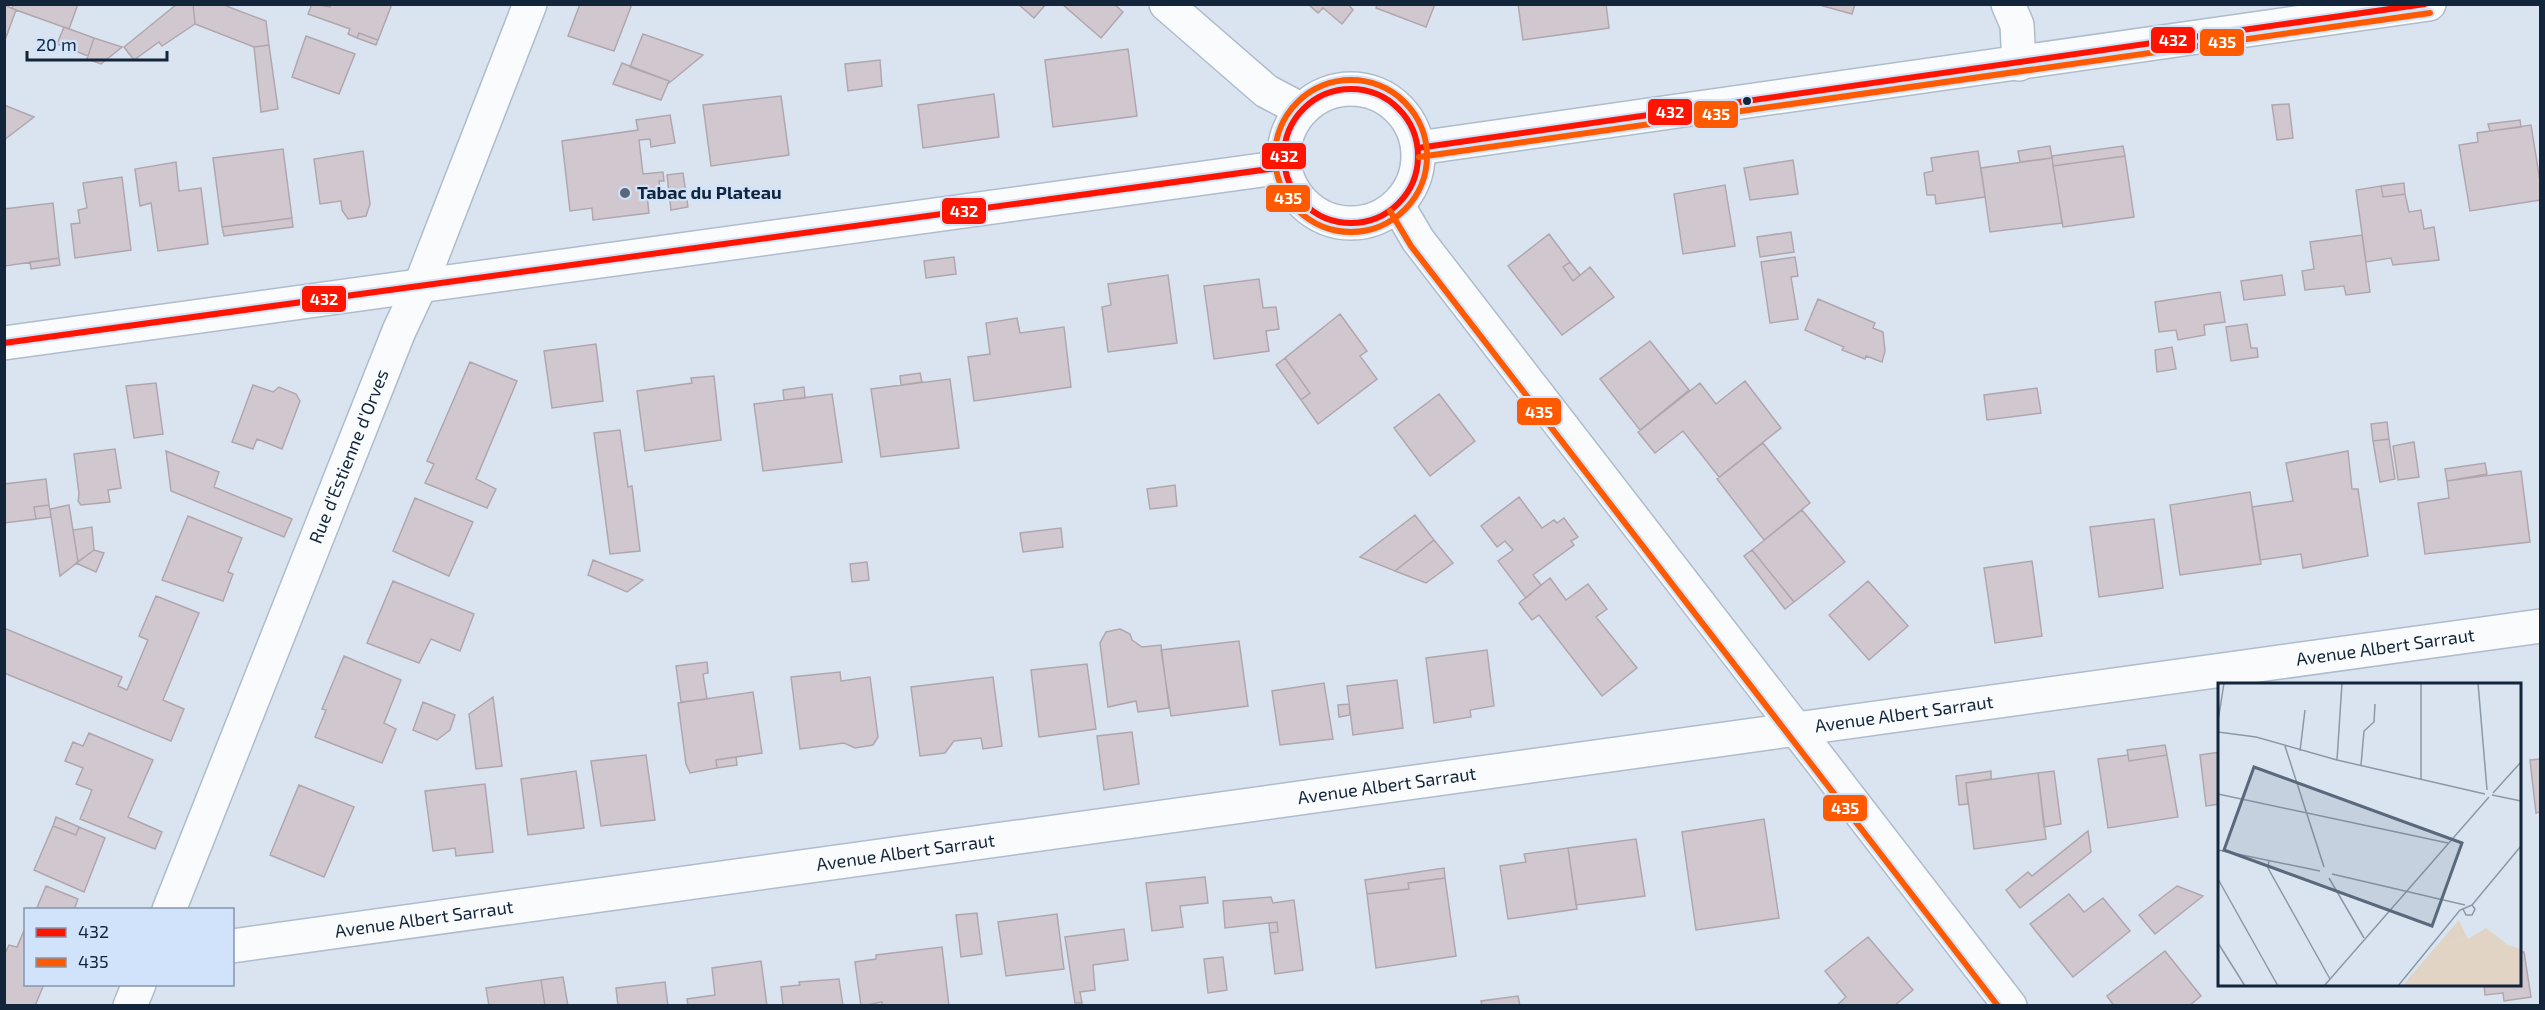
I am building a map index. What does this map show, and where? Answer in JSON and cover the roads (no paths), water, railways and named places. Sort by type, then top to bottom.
[{"type":"street","name":"Rue d'Estienne d'Orves","points":[[169,908],[394,342],[421,284],[530,4]]},
{"type":"street","points":[[1166,4],[1266,91],[1302,110]]},
{"type":"street","points":[[2008,4],[2017,25],[2019,64]]},
{"type":"street","points":[[1418,148],[2430,4]]},
{"type":"street","points":[[1340,90],[1362,90],[1383,97],[1400,110],[1412,127],[1418,148],[1418,167],[1412,185],[1398,206],[1385,215],[1364,222],[1343,223],[1321,217],[1304,205],[1297,196],[1291,187],[1284,166],[1284,146],[1290,126],[1302,110],[1320,97],[1340,90]]},
{"type":"street","points":[[4,343],[1284,166]]},
{"type":"street","points":[[1398,206],[1418,240],[2010,1005]]},
{"type":"street","name":"Avenue Albert Sarraut","points":[[234,946],[2541,626]]},
{"type":"street","points":[[130,1005],[138,986]]},
{"type":"place","name":"Tabac du Plateau","points":[[625,193]]}]
